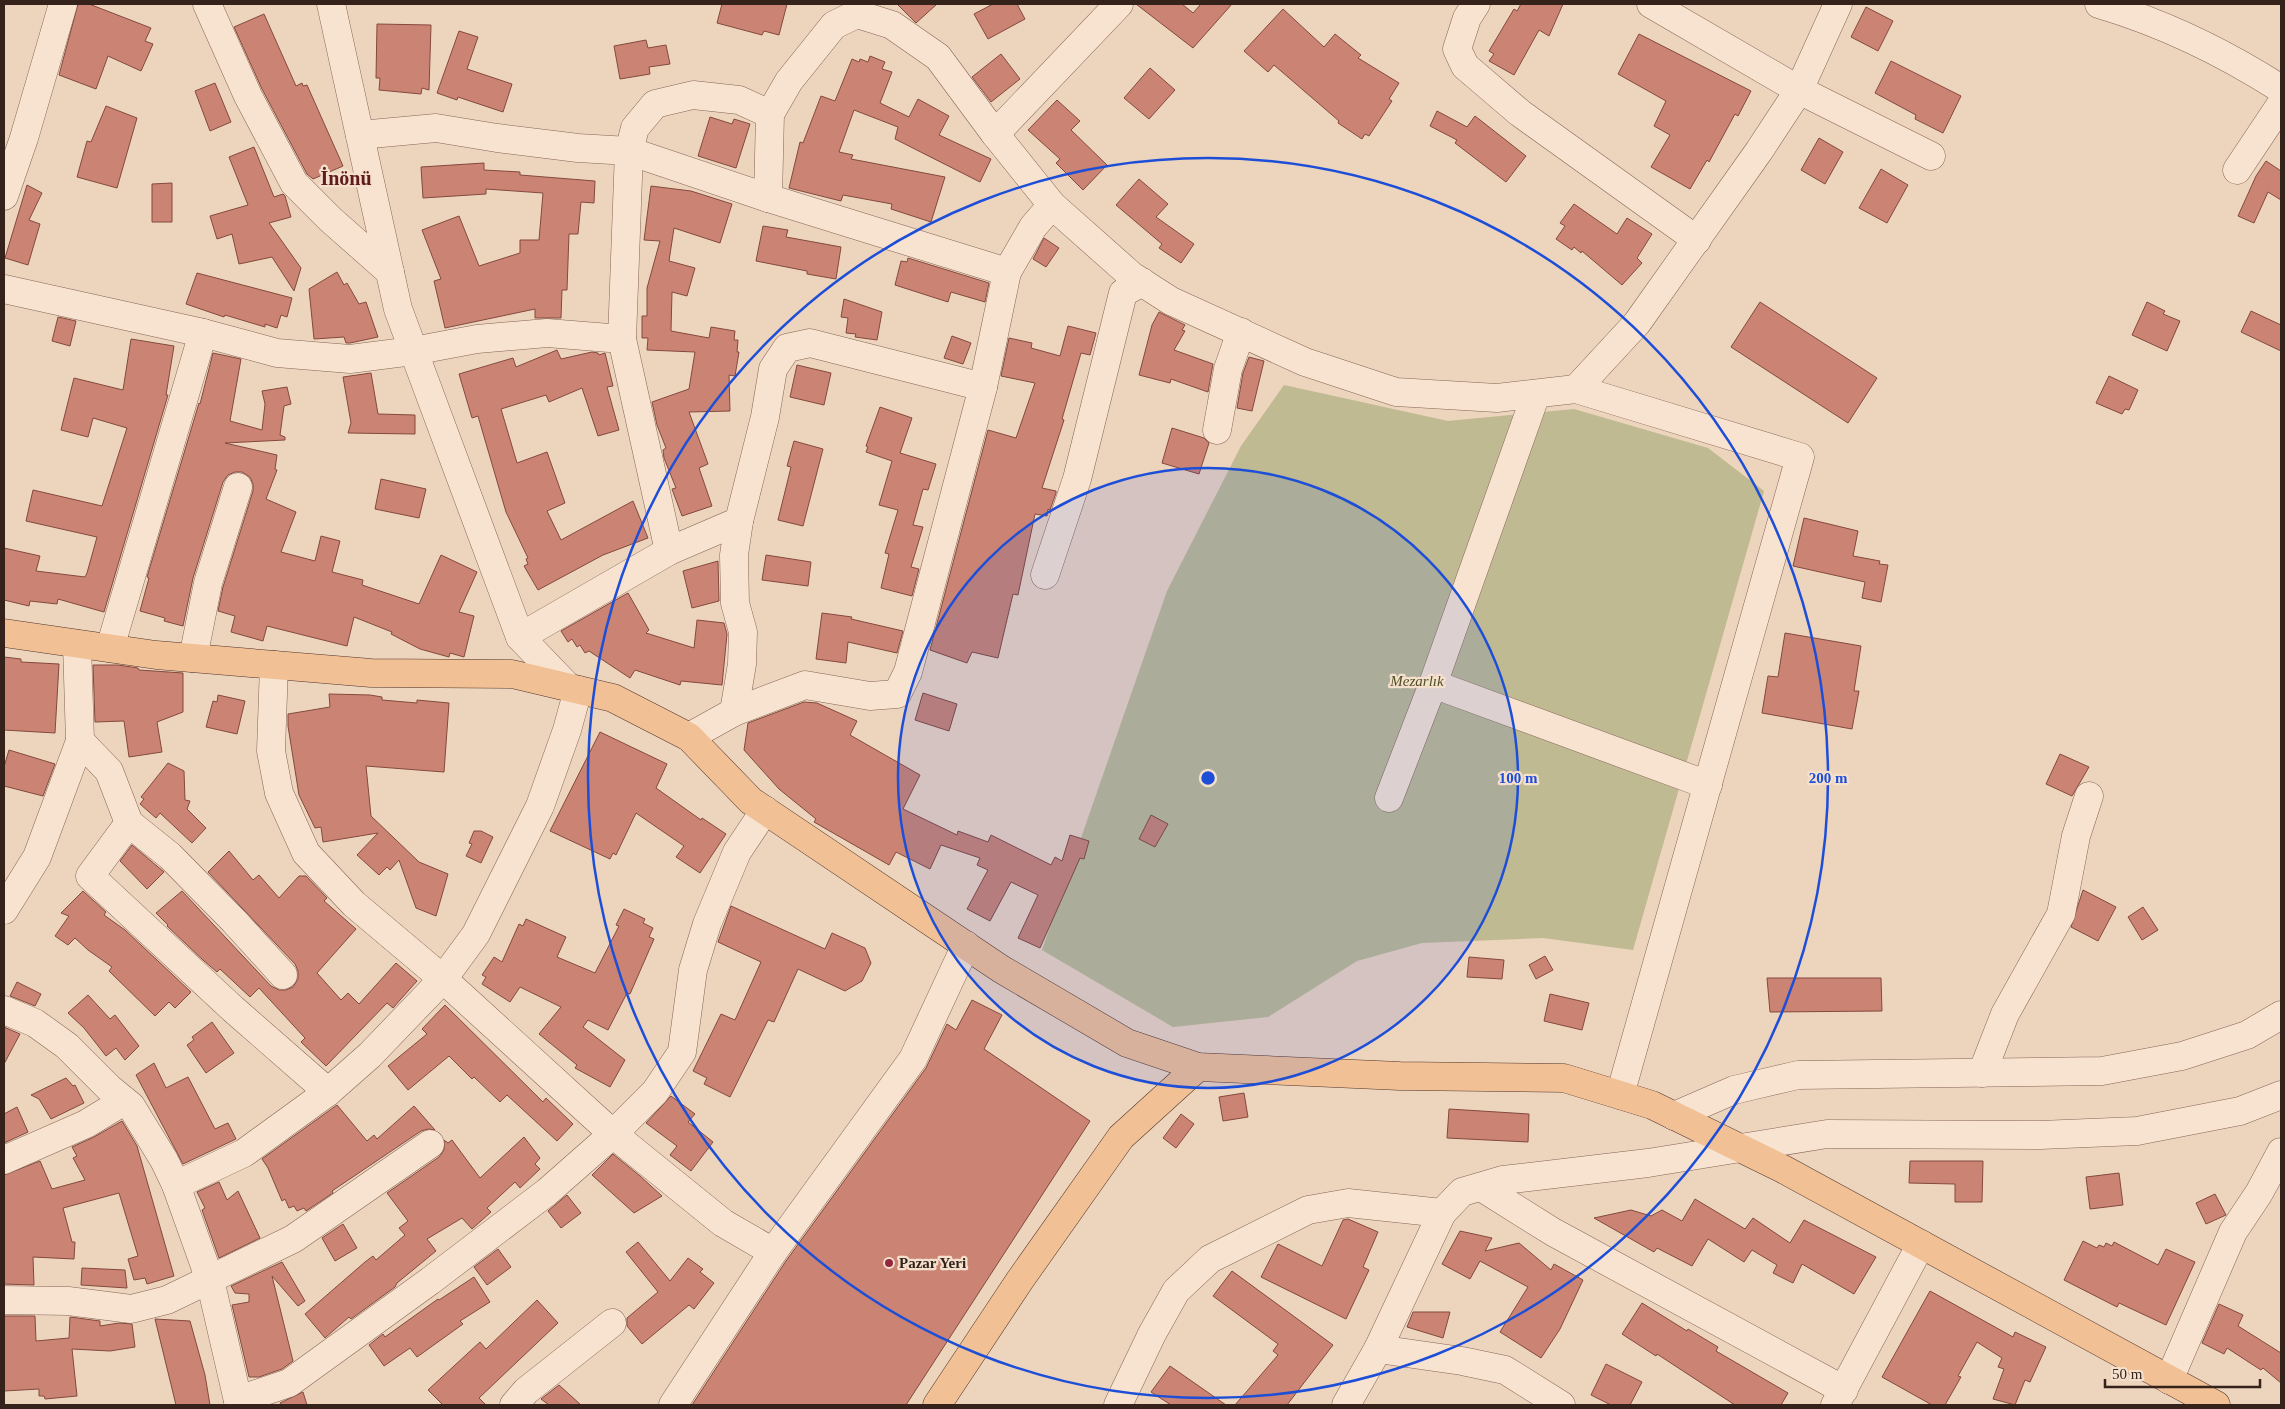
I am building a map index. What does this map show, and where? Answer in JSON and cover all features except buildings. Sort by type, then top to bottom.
[{"type":"main road","points":[[4,633],[193,658],[371,673],[512,674],[613,698],[689,737],[751,801],[1001,969],[1126,1043],[1198,1067],[1400,1076],[1564,1078],[1652,1106],[1742,1148],[2216,1405]]},
{"type":"main road","points":[[937,1405],[1020,1280],[1121,1137],[1198,1067]]},
{"type":"street","points":[[4,196],[24,138],[63,4]]},
{"type":"street","points":[[207,4],[248,96],[294,183],[330,219],[390,272]]},
{"type":"street","points":[[176,1186],[244,1153],[328,1092],[370,1055],[443,979],[476,934],[540,806],[567,730],[573,688],[520,637],[398,309],[331,4]]},
{"type":"street","points":[[995,134],[1119,4]]},
{"type":"street","points":[[1476,4],[1467,18],[1457,49],[1465,66],[1520,114],[1698,240]]},
{"type":"street","points":[[1651,4],[1683,13],[1799,90],[1931,156]]},
{"type":"street","points":[[1576,390],[1637,322],[1698,240],[1799,90],[1838,4]]},
{"type":"street","points":[[2099,4],[2142,17],[2248,68],[2281,88]]},
{"type":"street","points":[[768,198],[770,114],[789,81],[834,25],[850,9],[892,25],[938,56],[995,134],[1052,205],[1142,282],[1171,301],[1305,362],[1396,392],[1497,398],[1576,390],[1800,457],[1620,1096]]},
{"type":"street","points":[[668,551],[622,339],[630,151],[635,128],[655,104],[693,95],[739,100],[770,114]]},
{"type":"street","points":[[2237,170],[2281,104]]},
{"type":"street","points":[[360,135],[436,128],[542,143],[630,151],[768,198],[1007,272]]},
{"type":"street","points":[[689,737],[734,712],[805,685],[870,696],[898,694],[908,672],[982,387],[1007,272],[1033,227],[1052,205]]},
{"type":"street","points":[[1045,575],[1077,479],[1123,293],[1142,282]]},
{"type":"street","points":[[4,289],[203,333],[277,353],[350,359],[413,351],[477,339],[547,333],[622,339]]},
{"type":"street","points":[[1217,430],[1228,369],[1241,332]]},
{"type":"street","points":[[110,648],[203,333]]},
{"type":"street","points":[[734,712],[742,656],[743,632],[735,602],[734,555],[739,521],[765,418],[773,369],[786,348],[810,342],[982,387]]},
{"type":"street","points":[[1389,798],[1433,684],[1536,394]]},
{"type":"street","points":[[193,658],[208,583],[238,487]]},
{"type":"street","points":[[520,637],[668,551],[739,521]]},
{"type":"street","points":[[4,910],[37,857],[80,741],[77,644]]},
{"type":"street","points":[[274,665],[271,751],[279,793],[306,853],[354,904],[443,979],[613,1134],[723,1223],[773,1252]]},
{"type":"street","points":[[1433,684],[1708,785]]},
{"type":"street","points":[[80,741],[109,770],[129,823],[170,856],[234,921],[283,975]]},
{"type":"street","points":[[1982,1073],[2005,1014],[2061,914],[2076,836],[2089,796]]},
{"type":"street","points":[[4,1010],[35,1023],[67,1046],[109,1088],[132,1106],[164,1160],[176,1186],[210,1280],[239,1403],[289,1382],[430,1281],[547,1192],[613,1134],[655,1092],[682,1052],[693,970],[707,924],[737,852],[765,810]]},
{"type":"street","points":[[129,823],[90,876],[232,1009],[328,1092]]},
{"type":"street","points":[[673,1405],[773,1252],[913,1059],[966,945]]},
{"type":"street","points":[[1674,1116],[1734,1090],[1798,1075],[2102,1071],[2182,1056],[2247,1035],[2281,1015]]},
{"type":"street","points":[[1346,1405],[1378,1349],[1442,1212],[1462,1192],[1503,1180],[1648,1163],[1827,1134],[2040,1135],[2137,1130],[2240,1111],[2281,1095]]},
{"type":"street","points":[[4,1160],[86,1124],[124,1101]]},
{"type":"street","points":[[4,1300],[68,1301],[131,1309],[167,1300],[293,1239],[430,1144]]},
{"type":"street","points":[[2169,1380],[2233,1232],[2281,1152]]},
{"type":"street","points":[[1481,1186],[1553,1232],[1840,1398],[1921,1244]]},
{"type":"street","points":[[1118,1405],[1152,1334],[1176,1291],[1210,1259],[1308,1210],[1348,1203],[1442,1212]]},
{"type":"street","points":[[514,1405],[526,1391],[612,1323]]},
{"type":"street","points":[[1378,1349],[1462,1361],[1505,1370],[1561,1405]]},
{"type":"green space","name":"Mezarlık","points":[[1284,385],[1448,421],[1574,409],[1708,448],[1764,491],[1633,950],[1543,938],[1422,943],[1357,961],[1268,1017],[1173,1027],[1042,950],[1167,591],[1241,446]]},
{"type":"place","name":"Pazar Yeri","points":[[889,1263]]},
{"type":"district","name":"İnönü","points":[[346,178]]}]
